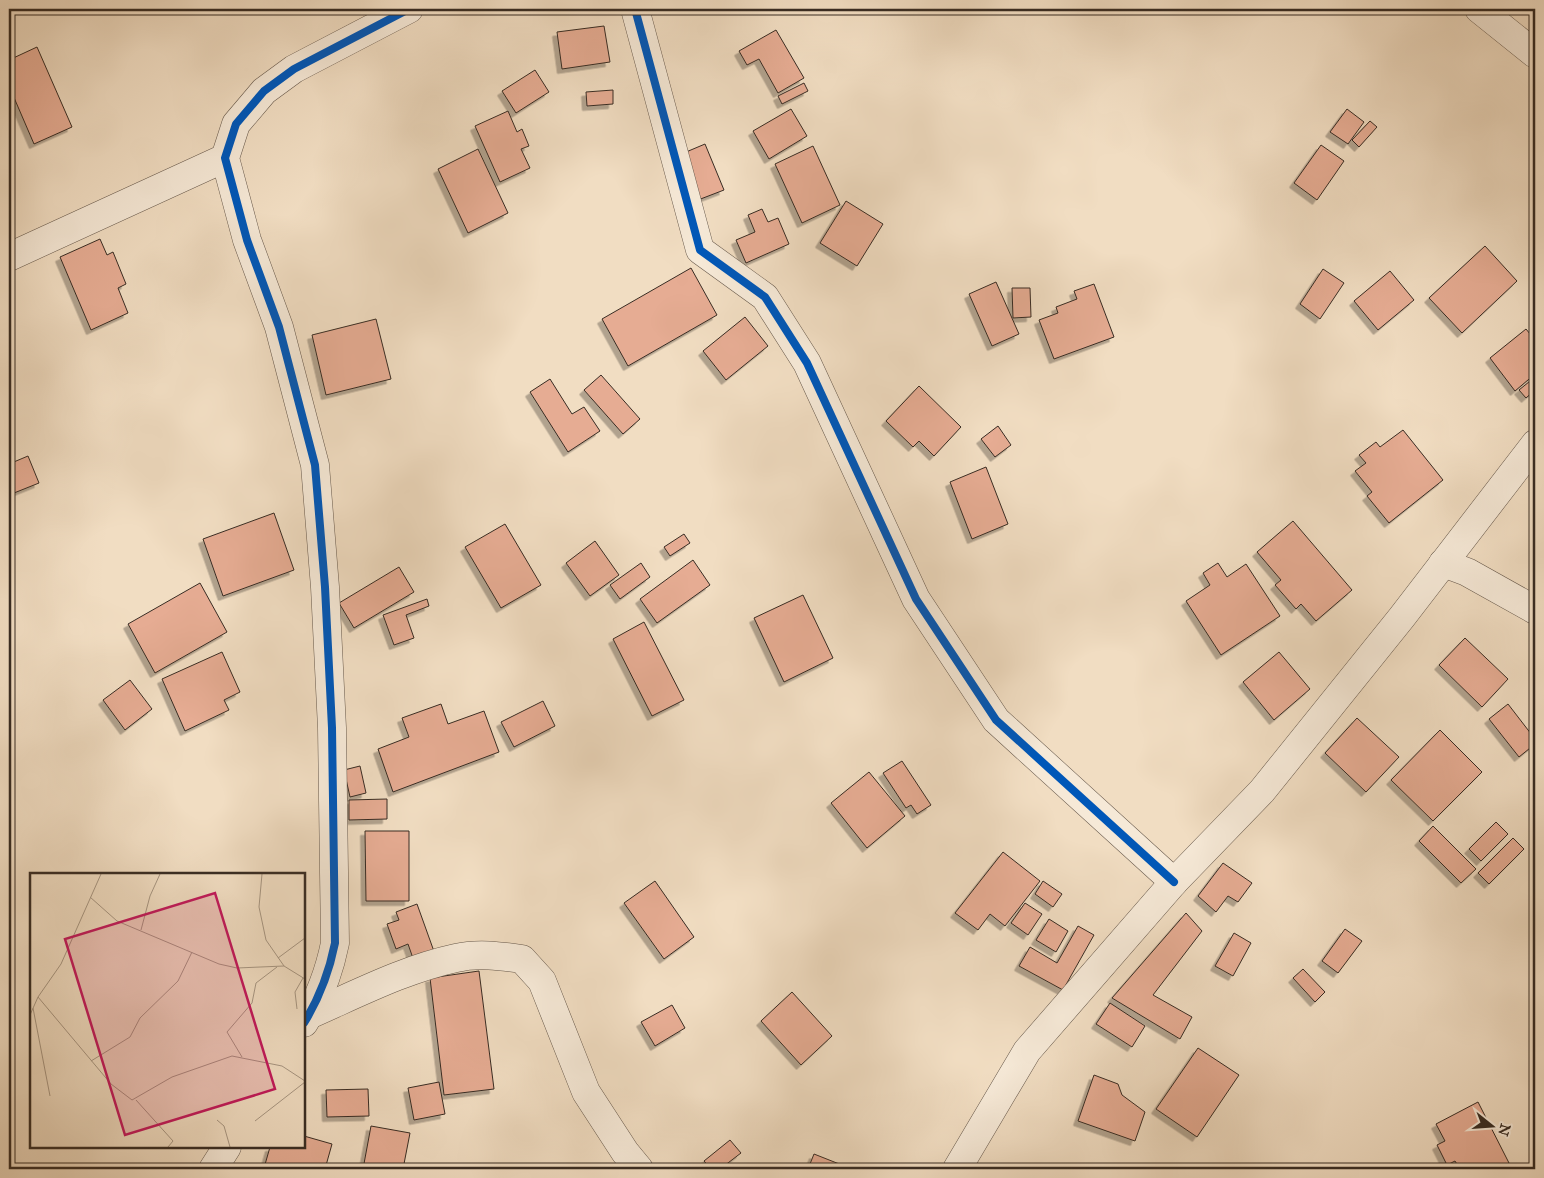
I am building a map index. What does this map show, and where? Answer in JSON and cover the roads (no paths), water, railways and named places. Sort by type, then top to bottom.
[{"type":"street","points":[[306,1019],[318,998],[331,965],[335,943],[332,728],[325,586],[315,465],[279,327],[247,240],[225,158],[236,124],[264,91],[294,69],[409,9]]},
{"type":"street","points":[[635,9],[700,250],[764,297],[807,363],[916,599],[996,720],[1174,882]]},
{"type":"street","points":[[1478,9],[1535,54]]},
{"type":"street","points":[[9,257],[225,158]]},
{"type":"street","points":[[957,1169],[1027,1051],[1174,882],[1262,790],[1402,616],[1535,444]]},
{"type":"street","points":[[1443,563],[1467,572],[1535,610]]},
{"type":"street","points":[[306,1019],[396,976],[457,957],[486,955],[522,959],[542,981],[586,1092],[625,1152],[639,1169]]},
{"type":"street","points":[[213,1169],[226,1148]]}]
